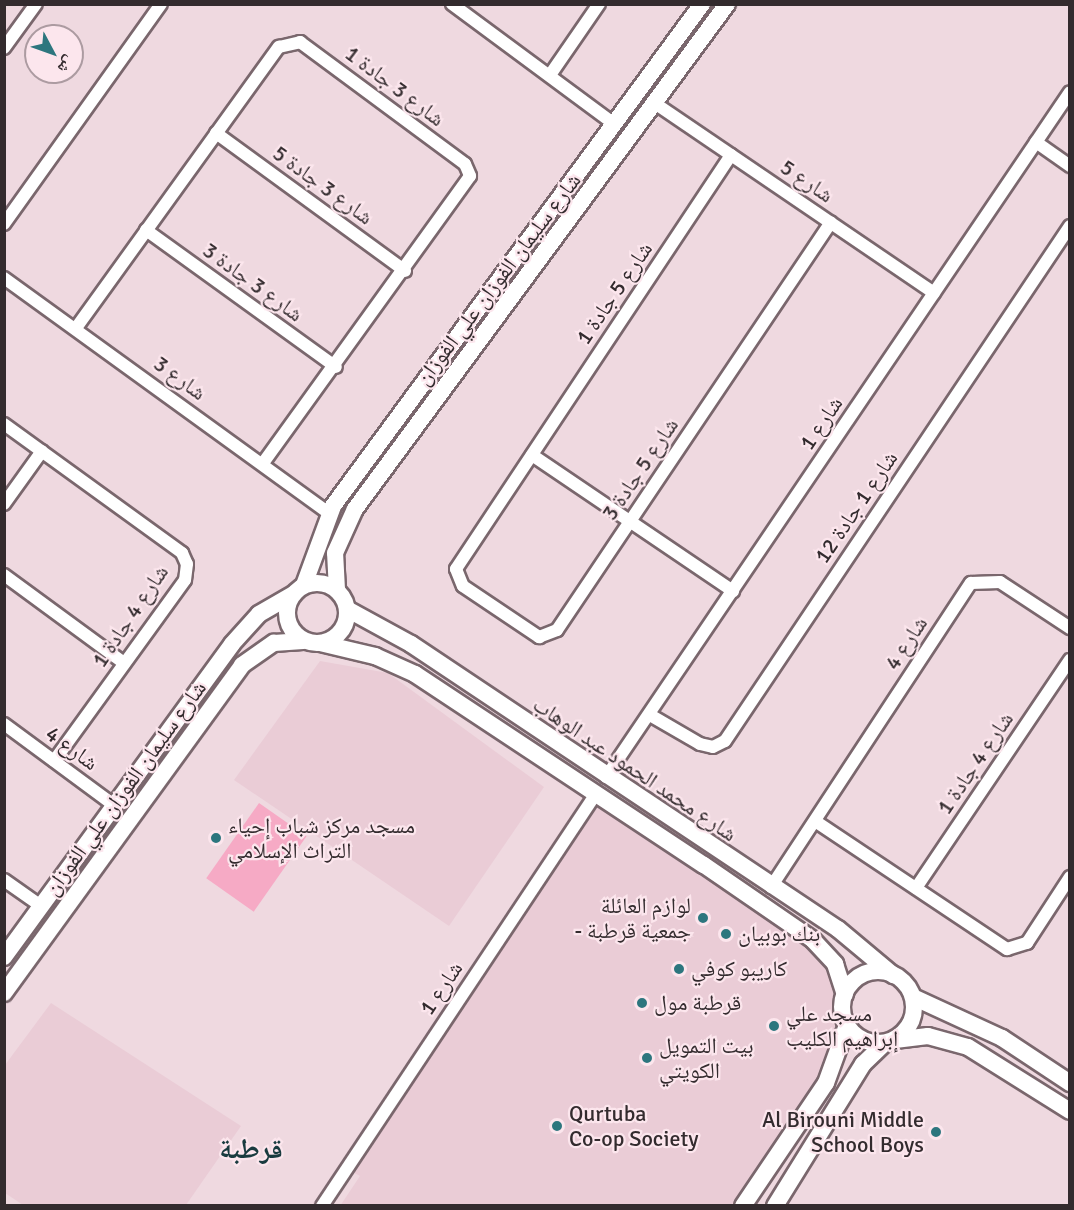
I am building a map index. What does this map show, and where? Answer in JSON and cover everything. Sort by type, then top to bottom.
[{"type":"street","points":[[4,48],[36,4]]},
{"type":"street","points":[[4,224],[160,4]]},
{"type":"street","points":[[452,4],[614,124]]},
{"type":"street","points":[[550,75],[599,4]]},
{"type":"street","name":"شارع سليمان الفوزان علي الفوزان","points":[[4,957],[240,633],[299,590],[329,513],[702,4]]},
{"type":"street","name":"شارع سليمان الفوزان علي الفوزان","points":[[337,590],[335,554],[348,519],[656,104],[727,4]]},
{"type":"street","name":"شارع 3 جادة 1","points":[[76,328],[279,47],[300,42],[465,164],[468,185],[336,367],[262,464]]},
{"type":"street","name":"شارع 1","points":[[606,777],[1070,92]]},
{"type":"street","name":"شارع 5","points":[[656,104],[934,293]]},
{"type":"street","name":"شارع 3 جادة 5","points":[[216,133],[405,271]]},
{"type":"street","points":[[1036,142],[1070,166]]},
{"type":"street","name":"شارع 5 جادة 1","points":[[456,569],[731,155]]},
{"type":"street","points":[[570,183],[574,195],[587,197]]},
{"type":"street","points":[[549,210],[562,207],[570,220]]},
{"type":"street","name":"شارع 5 جادة 3","points":[[456,569],[463,586],[539,637],[548,635],[630,522],[831,223]]},
{"type":"street","name":"شارع 1 جادة 12","points":[[650,715],[700,744],[713,747],[725,741],[1070,226]]},
{"type":"street","name":"شارع 3 جادة 3","points":[[146,230],[336,367]]},
{"type":"street","name":"شارع 3","points":[[4,278],[329,513]]},
{"type":"street","name":"شارع 4 جادة 1","points":[[4,424],[182,553],[187,564],[185,580],[54,761]]},
{"type":"street","points":[[4,504],[42,452]]},
{"type":"street","points":[[532,455],[733,591]]},
{"type":"street","points":[[4,576],[124,663]]},
{"type":"street","name":"شارع 4","points":[[771,887],[971,583],[1000,582],[1070,628]]},
{"type":"street","points":[[319,583],[337,590],[347,609],[340,632],[311,642],[287,619],[299,590],[319,583]]},
{"type":"street","name":"شارع محمد الحمود عبد الوهاب","points":[[347,609],[411,644],[606,777],[838,929],[893,975]]},
{"type":"street","name":"شارع سليمان الفوزان علي الفوزان","points":[[4,993],[242,665],[274,643],[311,642]]},
{"type":"street","name":"شارع محمد الحمود عبد الوهاب","points":[[311,642],[404,668],[596,794],[813,940],[835,964],[845,994]]},
{"type":"street","name":"شارع 4 جادة 1","points":[[916,888],[1070,660]]},
{"type":"street","name":"شارع 4","points":[[4,724],[114,805]]},
{"type":"street","name":"شارع 1","points":[[322,1206],[596,794]]},
{"type":"street","points":[[815,821],[916,888],[1015,948],[1027,943],[1070,877]]},
{"type":"street","points":[[4,880],[40,906]]},
{"type":"street","points":[[743,1206],[826,1083],[847,1025],[845,994],[868,973],[893,975],[913,997],[1002,1038],[1070,1083]]},
{"type":"street","points":[[775,1206],[863,1064],[909,1025],[913,997]]},
{"type":"street","points":[[847,1025],[861,1039],[888,1042],[928,1036],[968,1047],[1070,1112]]},
{"type":"shaded area","points":[[320,661],[388,673],[544,787],[449,926],[234,780]]},
{"type":"shaded area","points":[[596,794],[825,951],[843,1000],[844,1041],[743,1205],[340,1206],[360,1176],[347,1169]]},
{"type":"shaded area","points":[[259,803],[307,836],[254,912],[206,878]]},
{"type":"shaded area","points":[[51,1003],[241,1126],[186,1205],[23,1205],[5,1193],[5,1065]]},
{"type":"place","name":"مسجد مركز شباب إحياء التراث الإسلامي","points":[[216,838]]},
{"type":"place","name":"لوازم العائلة - جمعية قرطبة","points":[[703,918]]},
{"type":"place","name":"بنك بوبيان","points":[[726,934]]},
{"type":"place","name":"كاريبو كوفي","points":[[679,969]]},
{"type":"place","name":"قرطبة مول","points":[[642,1003]]},
{"type":"place","name":"مسجد علي إبراهيم الكليب","points":[[774,1026]]},
{"type":"place","name":"بيت التمويل الكويتي","points":[[647,1058]]},
{"type":"place","name":"Qurtuba Co-op Society","points":[[557,1126]]},
{"type":"place","name":"Al Birouni Middle School Boys","points":[[936,1132]]},
{"type":"district","name":"قرطبة","points":[[251,1149]]}]
